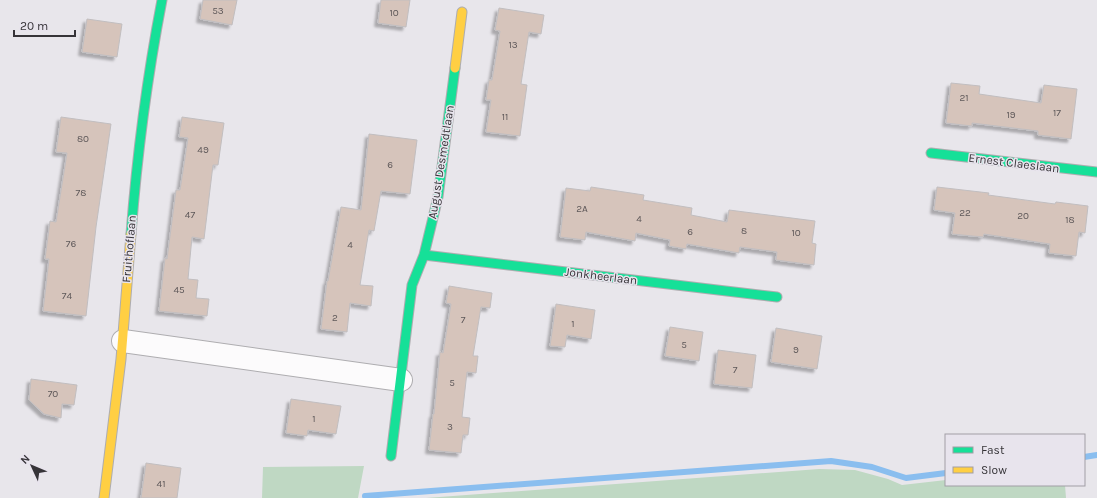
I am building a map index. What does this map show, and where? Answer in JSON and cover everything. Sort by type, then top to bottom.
[{"type":"street","name":"Fruithoflaan","points":[[104,498],[122,341],[138,151],[152,48],[162,0]]},
{"type":"street","name":"August Desmedtlaan","points":[[391,456],[412,285],[424,255],[438,197],[462,12]]},
{"type":"street","name":"Ernest Claeslaan","points":[[931,153],[1097,172]]},
{"type":"street","name":"Jonkheerlaan","points":[[424,255],[777,297]]},
{"type":"street","points":[[122,341],[401,380]]},
{"type":"green space","points":[[364,466],[358,498],[262,498],[263,467]]},
{"type":"green space","points":[[819,469],[855,470],[888,479],[902,485],[945,480],[945,486],[1065,486],[1066,498],[426,498]]},
{"type":"building","points":[[203,0],[237,0],[232,25],[200,19]]},
{"type":"building","points":[[381,0],[410,0],[406,27],[378,23]]},
{"type":"building","points":[[499,8],[544,15],[541,34],[529,32],[521,84],[527,85],[520,136],[486,132],[491,100],[486,100],[489,80],[492,80],[500,31],[495,30]]},
{"type":"building","points":[[87,19],[122,24],[117,57],[82,52]]},
{"type":"building","points":[[951,83],[980,86],[979,94],[1041,103],[1044,85],[1077,89],[1071,139],[1038,135],[1038,131],[972,123],[972,126],[946,123]]},
{"type":"building","points":[[61,117],[111,124],[96,227],[86,316],[43,311],[49,259],[45,259],[50,221],[56,222],[67,153],[56,152]]},
{"type":"building","points":[[182,117],[224,123],[218,165],[213,165],[204,239],[192,237],[188,279],[198,280],[196,298],[209,299],[207,316],[159,311],[165,258],[167,259],[176,190],[180,190],[188,138],[179,137]]},
{"type":"building","points":[[369,134],[417,140],[410,194],[381,191],[374,231],[369,230],[360,285],[373,286],[371,306],[350,303],[347,332],[321,329],[327,281],[341,207],[361,210]]},
{"type":"building","points":[[591,187],[644,195],[643,200],[692,208],[691,215],[727,222],[729,210],[815,221],[812,243],[816,244],[814,265],[776,260],[777,252],[740,247],[739,253],[687,244],[686,249],[669,246],[670,240],[636,233],[635,241],[586,232],[585,240],[560,237],[566,188],[590,191]]},
{"type":"building","points":[[937,187],[989,193],[988,195],[1055,204],[1056,202],[1088,206],[1085,233],[1079,232],[1076,256],[1049,253],[1050,244],[984,234],[983,237],[952,234],[955,213],[934,210]]},
{"type":"building","points":[[449,286],[492,293],[490,308],[481,307],[473,356],[478,356],[476,373],[467,372],[462,417],[470,418],[468,435],[463,435],[461,453],[429,450],[440,352],[443,353],[451,304],[446,303]]},
{"type":"building","points":[[556,304],[595,310],[591,339],[567,335],[565,347],[550,346]]},
{"type":"building","points":[[670,327],[703,332],[699,361],[665,356]]},
{"type":"building","points":[[776,328],[822,336],[817,369],[771,362]]},
{"type":"building","points":[[718,350],[756,355],[752,388],[714,384]]},
{"type":"building","points":[[31,379],[77,385],[74,405],[62,404],[61,418],[44,414],[29,400]]},
{"type":"building","points":[[291,399],[341,406],[336,434],[308,430],[307,436],[286,433]]},
{"type":"building","points":[[146,463],[181,468],[177,498],[141,498]]},
{"type":"waterway","points":[[1085,457],[1097,455]]},
{"type":"waterway","points":[[365,496],[831,461],[872,467],[906,478],[945,473]]},
{"type":"traffic: fast","points":[[131,234],[143,117],[162,0]]},
{"type":"traffic: fast","points":[[391,456],[412,285],[424,255],[438,197],[455,68]]},
{"type":"traffic: fast","points":[[931,153],[1097,172]]},
{"type":"traffic: fast","points":[[424,255],[777,297]]},
{"type":"traffic: slow","points":[[455,68],[462,12]]},
{"type":"traffic: slow","points":[[104,498],[121,359],[131,234]]}]
